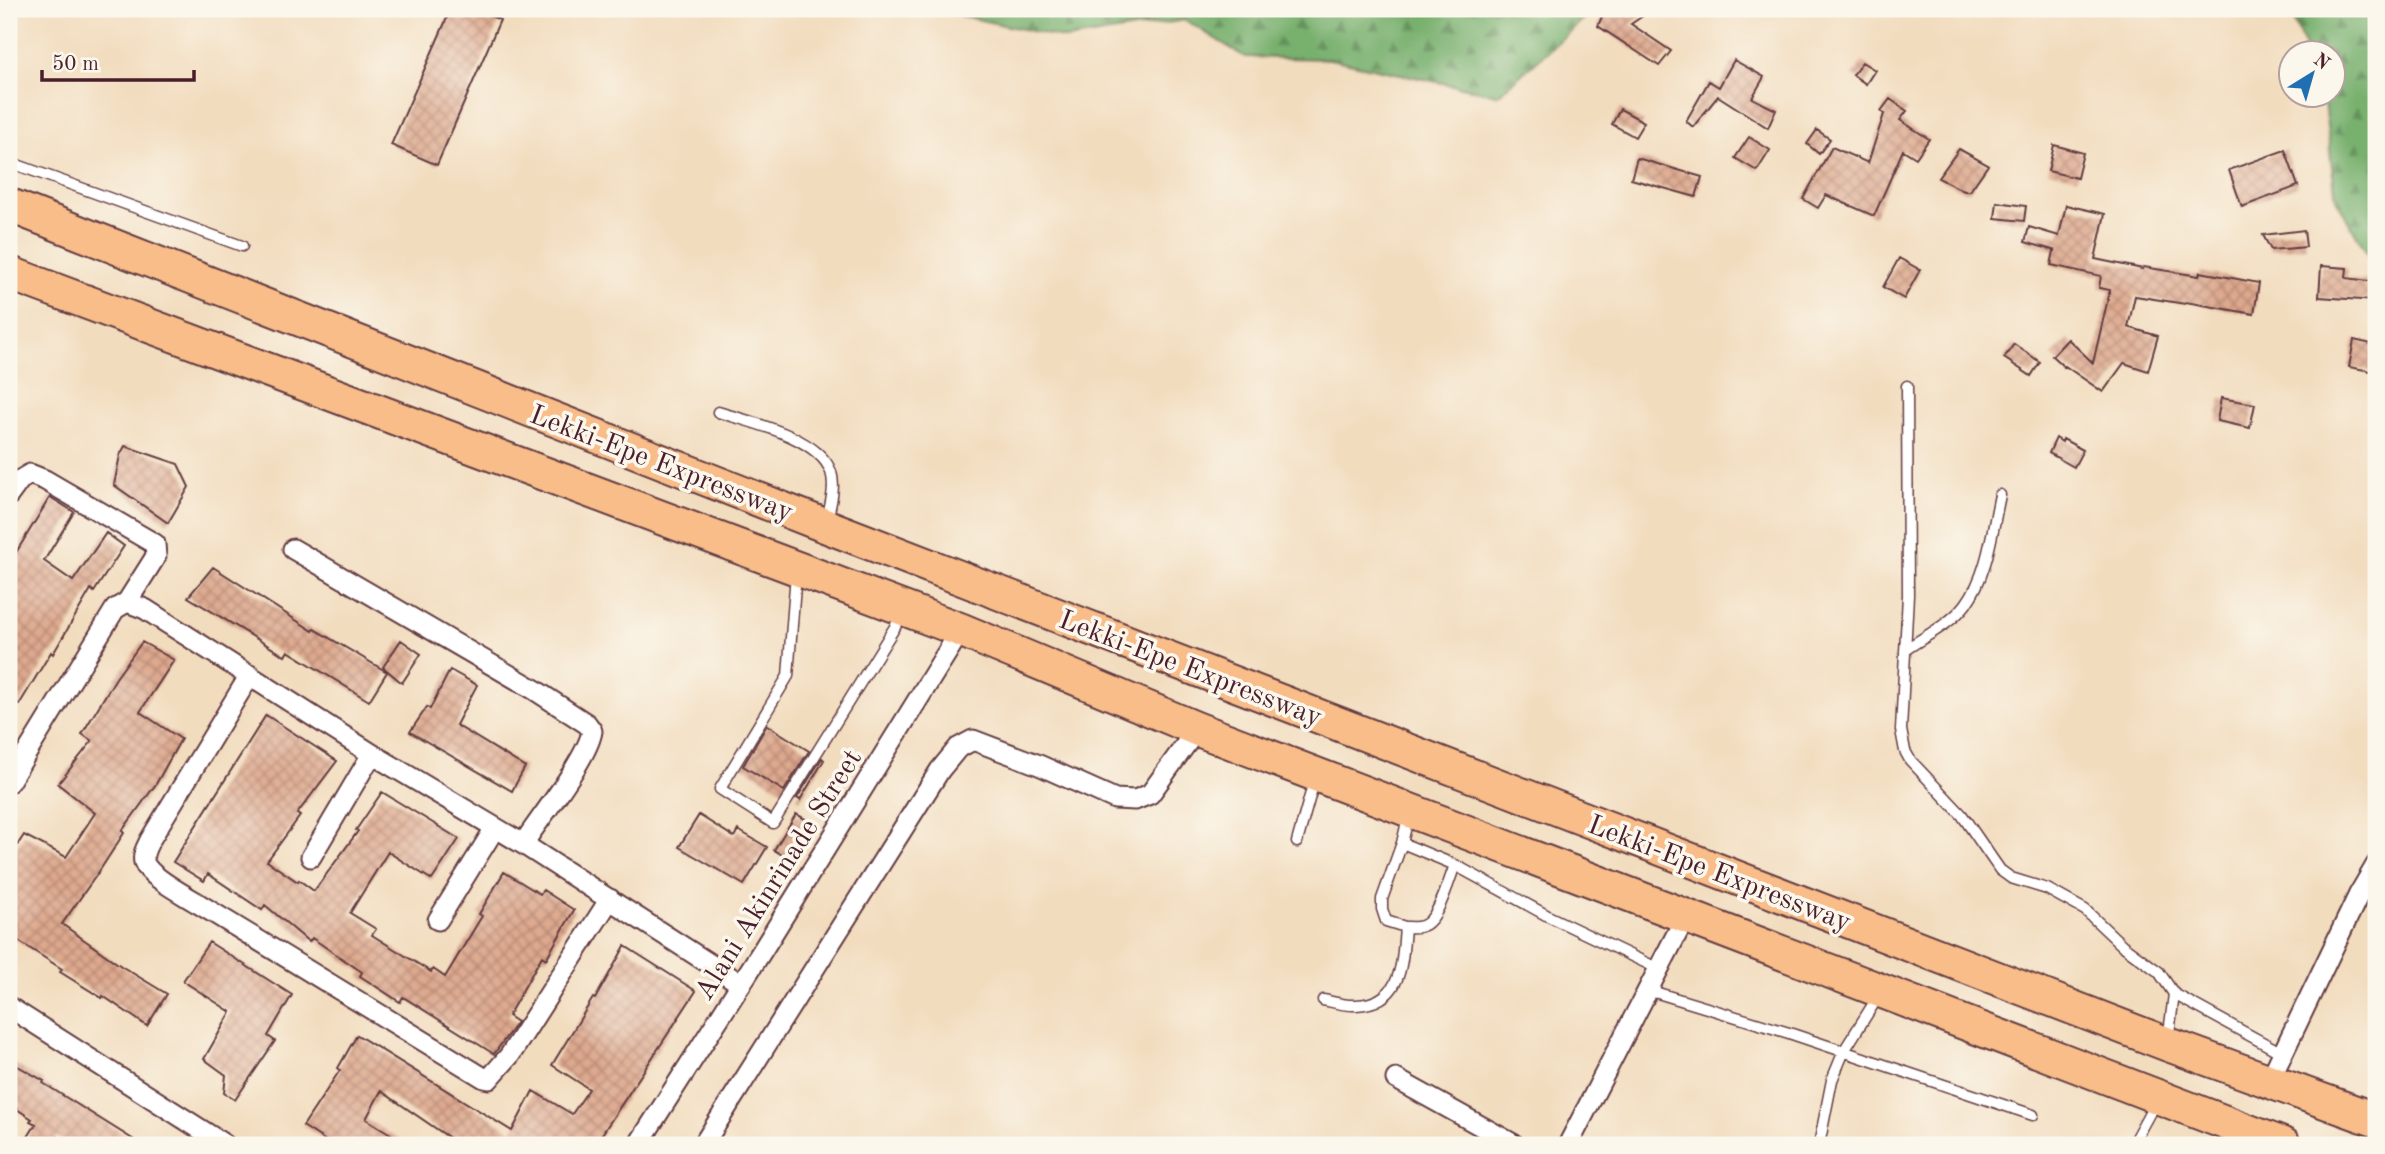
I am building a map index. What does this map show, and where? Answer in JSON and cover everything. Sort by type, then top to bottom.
[{"type":"highway","name":"Lekki-Epe Expressway","points":[[9,205],[826,526],[2167,1044],[2275,1068],[2376,1120]]},
{"type":"highway","name":"Lekki-Epe Expressway","points":[[9,273],[961,631],[1196,729],[2158,1097],[2250,1139],[2284,1145]]},
{"type":"street","points":[[9,495],[20,481],[30,474],[45,480],[155,544],[156,556],[127,602],[114,609],[9,782]]},
{"type":"street","points":[[293,549],[535,690],[587,724],[592,731],[591,738],[581,757],[523,844]]},
{"type":"street","points":[[127,602],[145,609],[372,754],[523,844],[741,984]]},
{"type":"street","name":"Alani Akinrinade Street","points":[[638,1145],[961,631]]},
{"type":"street","points":[[250,675],[144,854],[144,863],[154,874],[190,898],[489,1079],[510,1055],[610,899]]},
{"type":"street","points":[[702,1145],[940,770],[958,748],[973,740],[1039,765],[1115,799],[1135,800],[1150,794],[1196,729]]},
{"type":"street","points":[[311,858],[372,754]]},
{"type":"street","points":[[438,920],[495,828]]},
{"type":"street","points":[[2275,1068],[2359,894],[2376,865]]},
{"type":"street","points":[[1568,1145],[1686,916]]},
{"type":"street","points":[[9,1007],[225,1145]]},
{"type":"street","points":[[1396,1079],[1515,1145]]},
{"type":"lane","points":[[9,162],[242,246]]},
{"type":"lane","points":[[1907,386],[1908,596],[1901,730],[1905,751],[1910,760],[1962,816],[2000,870],[2011,878],[2047,888],[2085,911],[2122,945],[2159,972],[2174,994],[2275,1068]]},
{"type":"lane","points":[[718,412],[790,436],[817,452],[831,471],[833,486],[826,526]]},
{"type":"lane","points":[[1905,650],[1943,625],[1965,605],[1980,579],[2000,495]]},
{"type":"lane","points":[[796,569],[788,676],[720,789],[773,823],[906,610]]},
{"type":"lane","points":[[1297,842],[1316,775]]},
{"type":"lane","points":[[1410,810],[1402,843],[1382,899],[1381,909],[1386,920],[1405,926],[1421,927],[1430,923],[1455,865]]},
{"type":"lane","points":[[1402,843],[1455,865],[1548,916],[1659,969]]},
{"type":"lane","points":[[1323,1000],[1355,1005],[1386,996],[1400,972],[1405,926]]},
{"type":"lane","points":[[1648,990],[1844,1051],[2033,1115]]},
{"type":"lane","points":[[1819,1145],[1828,1092],[1844,1051],[1881,991]]},
{"type":"lane","points":[[2167,1044],[2172,1024],[2174,994]]},
{"type":"lane","points":[[2132,1145],[2158,1097]]},
{"type":"green space","points":[[931,9],[1595,9],[1498,95],[1330,59],[1245,57],[1185,20],[1067,39]]},
{"type":"green space","points":[[2289,9],[2372,9],[2376,30],[2376,238],[2372,262],[2336,199],[2325,108],[2346,108],[2346,38],[2301,38]]},
{"type":"building","points":[[451,9],[475,9],[500,20],[437,165],[391,145]]},
{"type":"building","points":[[1605,9],[1653,9],[1631,24],[1671,51],[1659,66],[1598,26]]},
{"type":"building","points":[[1734,60],[1764,77],[1752,98],[1776,110],[1768,128],[1718,96],[1693,127],[1686,121],[1709,81],[1719,87]]},
{"type":"building","points":[[1862,62],[1875,70],[1866,84],[1853,75]]},
{"type":"building","points":[[1890,99],[1907,111],[1900,120],[1929,139],[1916,158],[1903,150],[1874,216],[1826,195],[1818,208],[1803,199],[1832,147],[1868,163],[1884,114],[1881,111]]},
{"type":"building","points":[[1620,109],[1644,122],[1635,137],[1612,124]]},
{"type":"building","points":[[1817,130],[1830,139],[1819,154],[1807,144]]},
{"type":"building","points":[[1749,137],[1770,150],[1757,171],[1735,158]]},
{"type":"building","points":[[2054,145],[2083,153],[2077,178],[2048,171]]},
{"type":"building","points":[[1959,149],[1988,165],[1970,191],[1964,191],[1938,178]]},
{"type":"building","points":[[2285,150],[2298,186],[2242,207],[2229,170]]},
{"type":"building","points":[[1637,158],[1702,177],[1696,197],[1631,179]]},
{"type":"building","points":[[1997,202],[2026,206],[2024,221],[1995,218]]},
{"type":"building","points":[[2066,205],[2105,214],[2095,259],[2143,269],[2144,267],[2199,276],[2200,272],[2259,283],[2254,314],[2135,296],[2128,327],[2158,336],[2148,371],[2124,363],[2103,392],[2052,356],[2068,339],[2093,363],[2110,290],[2099,288],[2101,276],[2051,265],[2056,251],[2025,242],[2029,227],[2059,236]]},
{"type":"building","points":[[2304,230],[2306,247],[2271,250],[2263,235]]},
{"type":"building","points":[[1899,258],[1920,270],[1904,299],[1883,287]]},
{"type":"building","points":[[2321,266],[2347,268],[2346,278],[2376,282],[2376,301],[2319,297]]},
{"type":"building","points":[[2354,340],[2376,345],[2376,372],[2349,367]]},
{"type":"building","points":[[2014,344],[2040,362],[2031,376],[2004,358]]},
{"type":"building","points":[[2221,398],[2255,404],[2250,428],[2217,421]]},
{"type":"building","points":[[2056,438],[2083,450],[2074,467],[2049,453]]},
{"type":"building","points":[[125,446],[178,464],[189,487],[168,523],[114,485],[120,455]]},
{"type":"building","points":[[50,497],[74,512],[44,561],[73,581],[106,533],[124,546],[94,592],[91,589],[19,705],[9,699],[9,564]]},
{"type":"building","points":[[213,567],[313,631],[314,629],[387,672],[369,701],[288,651],[285,656],[188,597]]},
{"type":"building","points":[[401,640],[421,654],[402,683],[383,667]]},
{"type":"building","points":[[142,642],[174,660],[140,712],[181,739],[156,784],[62,924],[121,966],[167,994],[147,1026],[103,996],[102,998],[60,972],[62,969],[9,935],[9,858],[24,835],[66,857],[95,813],[58,784],[92,741],[82,734],[116,678]]},
{"type":"building","points":[[450,670],[477,685],[456,725],[525,767],[512,791],[410,732],[427,707],[430,709]]},
{"type":"building","points":[[266,715],[337,761],[297,814],[300,816],[267,861],[298,882],[299,880],[314,891],[358,831],[356,830],[382,792],[459,839],[432,880],[388,852],[350,913],[376,929],[372,935],[431,972],[433,969],[445,977],[482,916],[479,914],[504,872],[540,894],[543,890],[574,910],[546,959],[542,956],[508,1016],[517,1022],[494,1054],[403,997],[400,1002],[360,976],[362,972],[312,938],[309,942],[265,905],[262,910],[208,874],[204,881],[173,862]]},
{"type":"building","points":[[767,725],[809,751],[784,791],[743,766]]},
{"type":"building","points":[[822,758],[824,760],[800,800],[797,798]]},
{"type":"building","points":[[796,814],[816,825],[794,862],[774,850]]},
{"type":"building","points":[[699,815],[734,837],[738,830],[767,847],[744,885],[679,847]]},
{"type":"building","points":[[209,942],[292,995],[268,1036],[275,1041],[235,1100],[224,1093],[226,1075],[204,1059],[231,1012],[183,981]]},
{"type":"building","points":[[625,946],[696,991],[595,1145],[460,1145],[381,1091],[366,1119],[409,1145],[332,1145],[303,1126],[340,1070],[338,1068],[357,1035],[512,1131],[533,1091],[572,1114],[589,1089],[552,1065],[593,998],[595,999]]},
{"type":"building","points":[[9,1061],[142,1145],[72,1145],[57,1137],[52,1145],[23,1145],[36,1124],[9,1104]]}]
